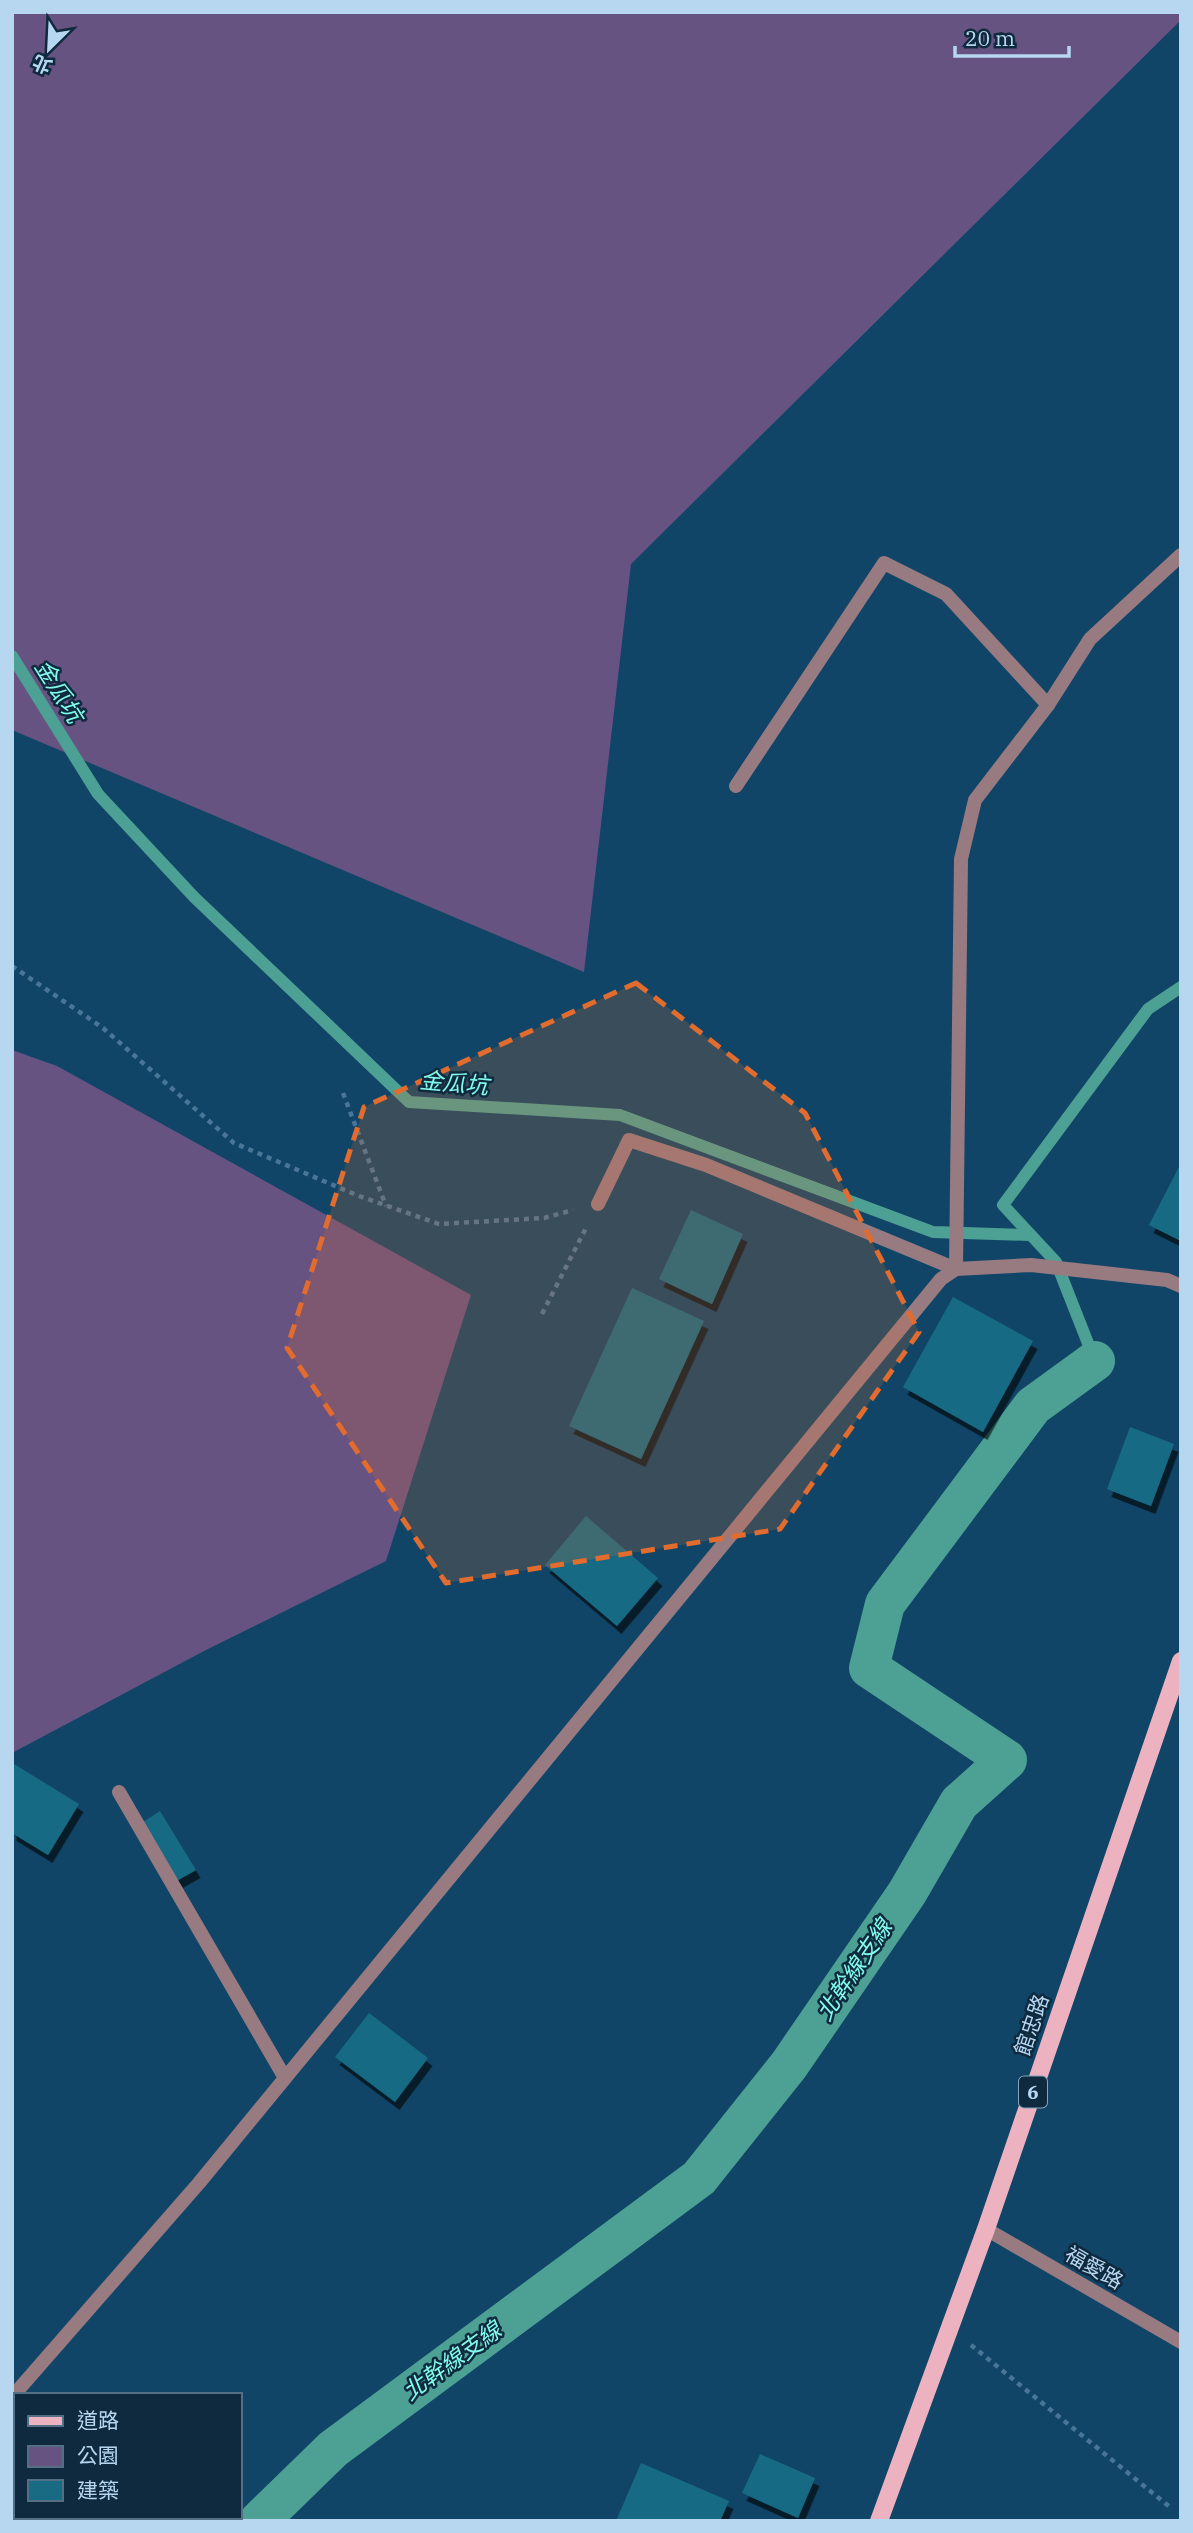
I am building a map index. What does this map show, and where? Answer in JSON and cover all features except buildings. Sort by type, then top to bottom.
[{"type":"main road","name":"館忠路","points":[[879,2521],[986,2229],[1181,1661]]},
{"type":"street","points":[[956,1269],[961,859],[975,800],[1048,705],[1090,639],[1181,555]]},
{"type":"street","points":[[736,786],[884,563],[946,594],[1048,705]]},
{"type":"street","points":[[598,1204],[629,1140],[706,1165],[956,1269],[1031,1265],[1167,1280],[1181,1286]]},
{"type":"street","points":[[15,2393],[199,2183],[940,1279],[956,1269]]},
{"type":"street","points":[[119,1792],[285,2078]]},
{"type":"street","name":"福愛路","points":[[986,2229],[1181,2342]]},
{"type":"path","points":[[12,966],[103,1028],[234,1143],[386,1206],[439,1224],[544,1218],[598,1204]]},
{"type":"path","points":[[343,1093],[386,1206]]},
{"type":"path","points":[[542,1314],[598,1204]]},
{"type":"path","points":[[950,2328],[1171,2508]]},
{"type":"highlighted area","points":[[636,983],[805,1113],[919,1332],[780,1529],[446,1583],[287,1348],[364,1107]]},
{"type":"green space","points":[[12,12],[1181,12],[1181,20],[631,564],[584,972],[12,730]]},
{"type":"green space","points":[[12,1050],[57,1066],[471,1295],[386,1561],[204,1651],[12,1753]]},
{"type":"waterway","name":"金瓜坑","points":[[12,656],[98,794],[194,897],[409,1102],[620,1115],[933,1232],[1030,1235]]},
{"type":"waterway","points":[[1095,1361],[1056,1262],[1003,1205],[1148,1009],[1181,987]]},
{"type":"waterway","name":"北幹線支線","points":[[259,2521],[333,2449],[699,2178],[789,2065],[907,1893],[959,1803],[1007,1760],[869,1668],[885,1604],[1033,1406],[1095,1361]]}]
